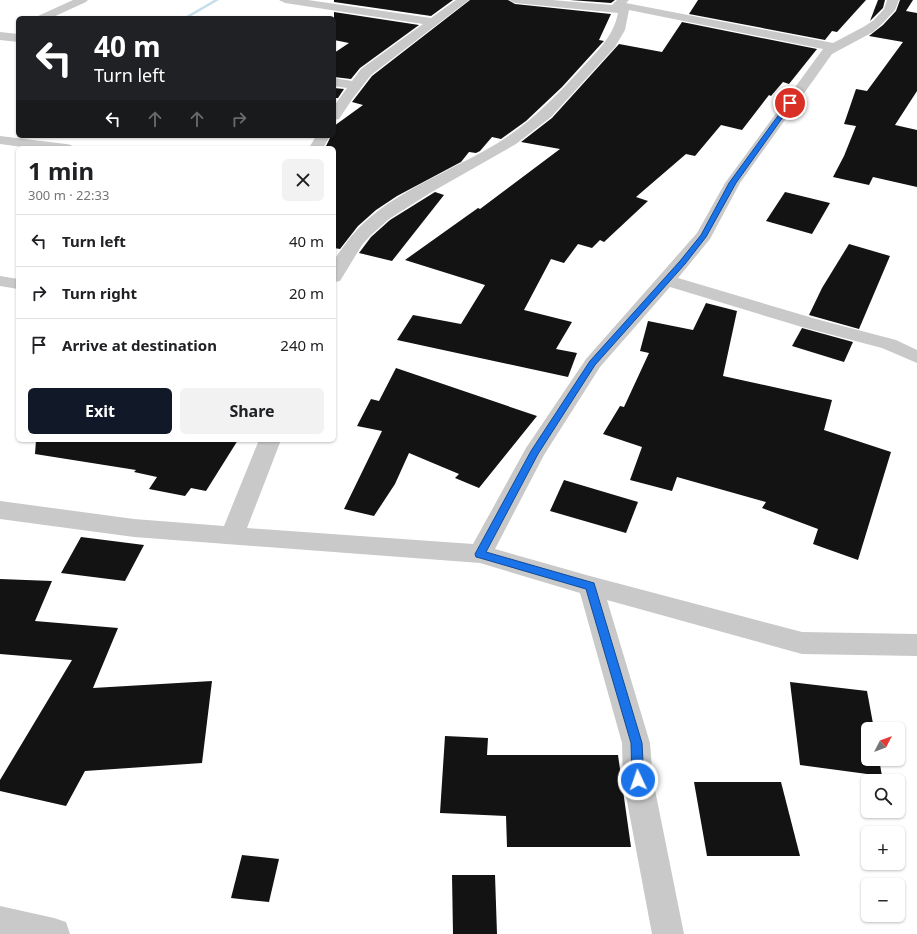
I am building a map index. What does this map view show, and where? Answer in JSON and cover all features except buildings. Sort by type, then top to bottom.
[{"type":"street","points":[[46,16],[82,0]]},
{"type":"street","points":[[286,0],[434,22]]},
{"type":"street","points":[[336,113],[366,72],[463,0]]},
{"type":"street","points":[[515,0],[619,4],[833,47]]},
{"type":"street","points":[[480,554],[534,453],[592,363],[704,235],[732,183],[828,51],[869,29],[878,22],[889,10],[893,0]]},
{"type":"street","points":[[336,274],[363,233],[396,206],[421,190],[476,162],[531,127],[550,111],[614,41],[622,23],[624,11],[619,4]]},
{"type":"street","points":[[1,36],[16,30]]},
{"type":"street","points":[[1,36],[16,38]]},
{"type":"street","points":[[336,82],[356,85]]},
{"type":"street","points":[[0,140],[50,146]]},
{"type":"street","points":[[666,280],[810,323],[889,344],[917,357]]},
{"type":"street","points":[[0,281],[16,284]]},
{"type":"street","points":[[232,536],[269,442]]},
{"type":"street","points":[[0,510],[134,528],[480,554],[590,586],[802,643],[917,645]]},
{"type":"street","points":[[590,586],[636,743],[638,780],[668,934]]},
{"type":"street","points":[[0,922],[54,934]]},
{"type":"waterway","points":[[189,16],[217,0]]},
{"type":"route","points":[[638,780],[636,743],[590,586],[480,554],[534,453],[564,404],[592,363],[682,262],[704,235],[732,183],[790,103]]}]
